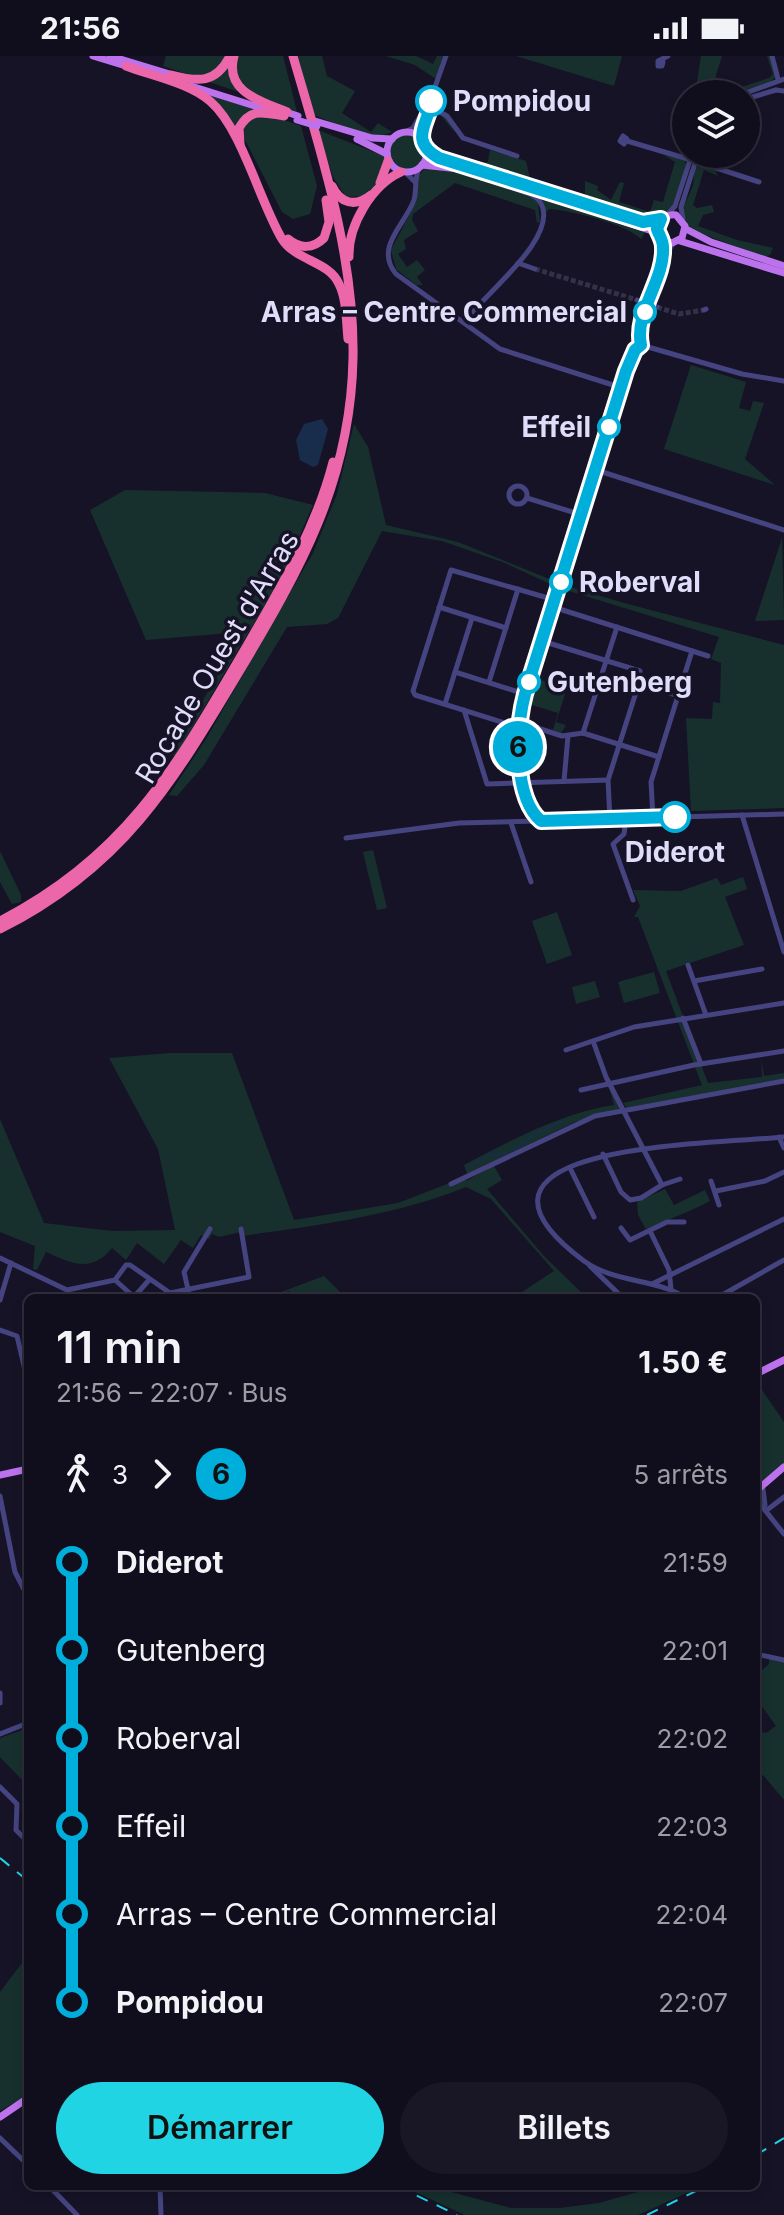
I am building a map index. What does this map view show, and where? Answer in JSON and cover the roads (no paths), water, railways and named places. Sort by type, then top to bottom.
[{"type":"highway","points":[[171,75],[206,80],[217,75],[232,56]]},
{"type":"highway","points":[[232,56],[232,73],[239,87],[292,116]]},
{"type":"highway","name":"Rocade Ouest d'Arras","points":[[0,929],[74,883],[150,811],[194,750],[283,598],[317,532],[339,461],[352,388],[353,314],[342,242],[316,141],[290,58]]},
{"type":"highway","name":"Rocade Ouest d'Arras","points":[[0,921],[60,886],[104,850],[151,800],[183,755],[291,569],[313,522],[341,428],[348,339],[340,253],[290,58]]},
{"type":"highway","points":[[126,66],[192,90],[214,105],[232,133],[282,238],[297,254],[327,270],[339,284],[348,339]]},
{"type":"highway","points":[[292,116],[254,112],[242,122],[240,136],[243,151],[279,226],[294,244],[310,247],[328,233],[323,185]]},
{"type":"highway","points":[[316,141],[333,189],[348,202],[361,201],[371,195],[387,172],[388,158]]},
{"type":"highway","points":[[353,314],[349,255],[351,232],[381,188],[404,172]]},
{"type":"main road","points":[[93,56],[292,116]]},
{"type":"main road","points":[[110,56],[371,144],[404,172],[445,165],[676,242],[690,242],[784,273]]},
{"type":"main road","points":[[316,124],[372,138],[392,139],[405,132],[423,140],[427,149],[439,158],[645,223],[664,217],[684,225],[702,239],[784,266]]},
{"type":"main road","points":[[388,158],[392,139]]},
{"type":"main road","points":[[421,167],[427,149]]},
{"type":"main road","points":[[660,236],[664,217]]},
{"type":"main road","points":[[676,242],[684,225]]},
{"type":"main road","points":[[760,1372],[784,1360]]},
{"type":"main road","points":[[0,1475],[24,1470]]},
{"type":"main road","points":[[760,1490],[784,1470]]},
{"type":"main road","points":[[0,2117],[24,2101]]},
{"type":"main road","points":[[0,2124],[10,2112]]},
{"type":"street","points":[[423,140],[421,128],[446,56]]},
{"type":"street","points":[[772,56],[780,87]]},
{"type":"street","points":[[760,91],[780,87]]},
{"type":"street","points":[[760,94],[780,87]]},
{"type":"street","points":[[405,132],[413,128],[428,107]]},
{"type":"street","points":[[428,107],[447,116],[463,138],[517,156]]},
{"type":"street","points":[[627,141],[672,153]]},
{"type":"street","points":[[421,167],[412,205],[388,247],[390,265],[400,277],[506,352],[619,383]]},
{"type":"street","points":[[664,217],[675,206],[690,168]]},
{"type":"street","points":[[684,225],[682,205],[691,168]]},
{"type":"street","points":[[719,168],[759,182]]},
{"type":"street","points":[[404,172],[415,183]]},
{"type":"street","points":[[464,322],[524,257],[534,244],[542,222],[541,203],[534,196],[502,182]]},
{"type":"street","points":[[660,236],[662,261]]},
{"type":"street","points":[[641,345],[640,331],[662,261],[676,242]]},
{"type":"street","points":[[518,263],[535,269]]},
{"type":"street","points":[[637,300],[657,307]]},
{"type":"street","points":[[538,820],[523,783],[519,725],[525,694],[619,394],[619,383],[635,350],[641,345]]},
{"type":"street","points":[[641,345],[742,374],[784,381]]},
{"type":"street","points":[[596,470],[784,530]]},
{"type":"street","points":[[527,498],[582,515]]},
{"type":"street","points":[[659,757],[583,733],[568,736],[519,725],[413,693],[453,569],[708,656]]},
{"type":"street","points":[[489,682],[518,589]]},
{"type":"street","points":[[439,607],[506,628]]},
{"type":"street","points":[[445,704],[472,618]]},
{"type":"street","points":[[583,733],[617,627]]},
{"type":"street","points":[[542,641],[640,671],[639,683],[608,780],[610,820]]},
{"type":"street","points":[[653,818],[651,785],[692,651]]},
{"type":"street","points":[[455,672],[525,694]]},
{"type":"street","points":[[639,683],[678,696]]},
{"type":"street","points":[[464,710],[487,784],[608,780]]},
{"type":"street","points":[[564,781],[568,736]]},
{"type":"street","points":[[346,838],[459,823],[784,814]]},
{"type":"street","points":[[742,815],[784,952]]},
{"type":"street","points":[[626,819],[624,834],[613,844],[633,900]]},
{"type":"street","points":[[511,822],[531,882]]},
{"type":"street","points":[[688,965],[706,1015]]},
{"type":"street","points":[[694,981],[762,969]]},
{"type":"street","points":[[566,1050],[634,1027],[784,1003]]},
{"type":"street","points":[[683,1018],[701,1064]]},
{"type":"street","points":[[593,1041],[661,1186]]},
{"type":"street","points":[[581,1090],[701,1064],[784,1051]]},
{"type":"street","points":[[451,1184],[574,1124],[625,1111],[784,1081]]},
{"type":"street","points":[[618,1294],[542,1219],[536,1207],[537,1194],[550,1178],[603,1154],[781,1137],[784,1148]]},
{"type":"street","points":[[603,1154],[625,1197],[641,1198],[680,1179]]},
{"type":"street","points":[[570,1168],[594,1217]]},
{"type":"street","points":[[716,1191],[765,1181],[784,1172]]},
{"type":"street","points":[[711,1181],[719,1205]]},
{"type":"street","points":[[651,1285],[784,1219]]},
{"type":"street","points":[[621,1228],[630,1240],[667,1222],[684,1222]]},
{"type":"street","points":[[188,1294],[185,1270],[210,1229]]},
{"type":"street","points":[[0,1258],[69,1291],[115,1280],[127,1265],[170,1293],[249,1277],[241,1229]]},
{"type":"street","points":[[650,1231],[670,1275],[671,1289]]},
{"type":"street","points":[[724,1294],[784,1260]]},
{"type":"street","points":[[0,1300],[11,1263]]},
{"type":"street","points":[[590,1265],[616,1276],[671,1289],[679,1294]]},
{"type":"street","points":[[612,1289],[616,1276]]},
{"type":"street","points":[[115,1280],[131,1294]]},
{"type":"street","points":[[137,1294],[149,1280]]},
{"type":"street","points":[[0,1330],[17,1336],[24,1357]]},
{"type":"street","points":[[0,1496],[15,1572],[24,1589]]},
{"type":"street","points":[[760,1496],[766,1508]]},
{"type":"street","points":[[760,1496],[784,1534]]},
{"type":"street","points":[[766,1508],[784,1497]]},
{"type":"street","points":[[760,1655],[784,1660]]},
{"type":"street","points":[[0,1693],[0,1703]]},
{"type":"street","points":[[0,1734],[24,1725]]},
{"type":"street","points":[[0,1787],[17,1804],[16,1830],[24,1838]]},
{"type":"street","points":[[0,2138],[24,2161]]},
{"type":"street","points":[[53,2190],[77,2215]]},
{"type":"street","points":[[160,2190],[161,2215]]},
{"type":"water","points":[[322,419],[328,429],[318,465],[313,467],[300,460],[296,440],[304,424]]},
{"type":"waterway","points":[[511,1151],[535,1134],[562,1122]]},
{"type":"waterway","points":[[470,1167],[489,1155],[506,1153]]},
{"type":"tunnel","points":[[535,269],[637,300]]},
{"type":"tunnel","points":[[657,307],[679,314],[704,310]]},
{"type":"railway","points":[[0,1858],[24,1878]]},
{"type":"railway","points":[[760,2153],[784,2138]]},
{"type":"railway","points":[[405,2190],[457,2215]]},
{"type":"railway","points":[[647,2215],[698,2190]]},
{"type":"place","name":"Pompidou","points":[[431,101]]},
{"type":"place","name":"Arras – Centre Commercial","points":[[645,312]]},
{"type":"place","name":"Effeil","points":[[609,427]]},
{"type":"place","name":"Roberval","points":[[561,582]]},
{"type":"place","name":"Gutenberg","points":[[529,682]]},
{"type":"place","name":"Diderot","points":[[675,817]]}]
